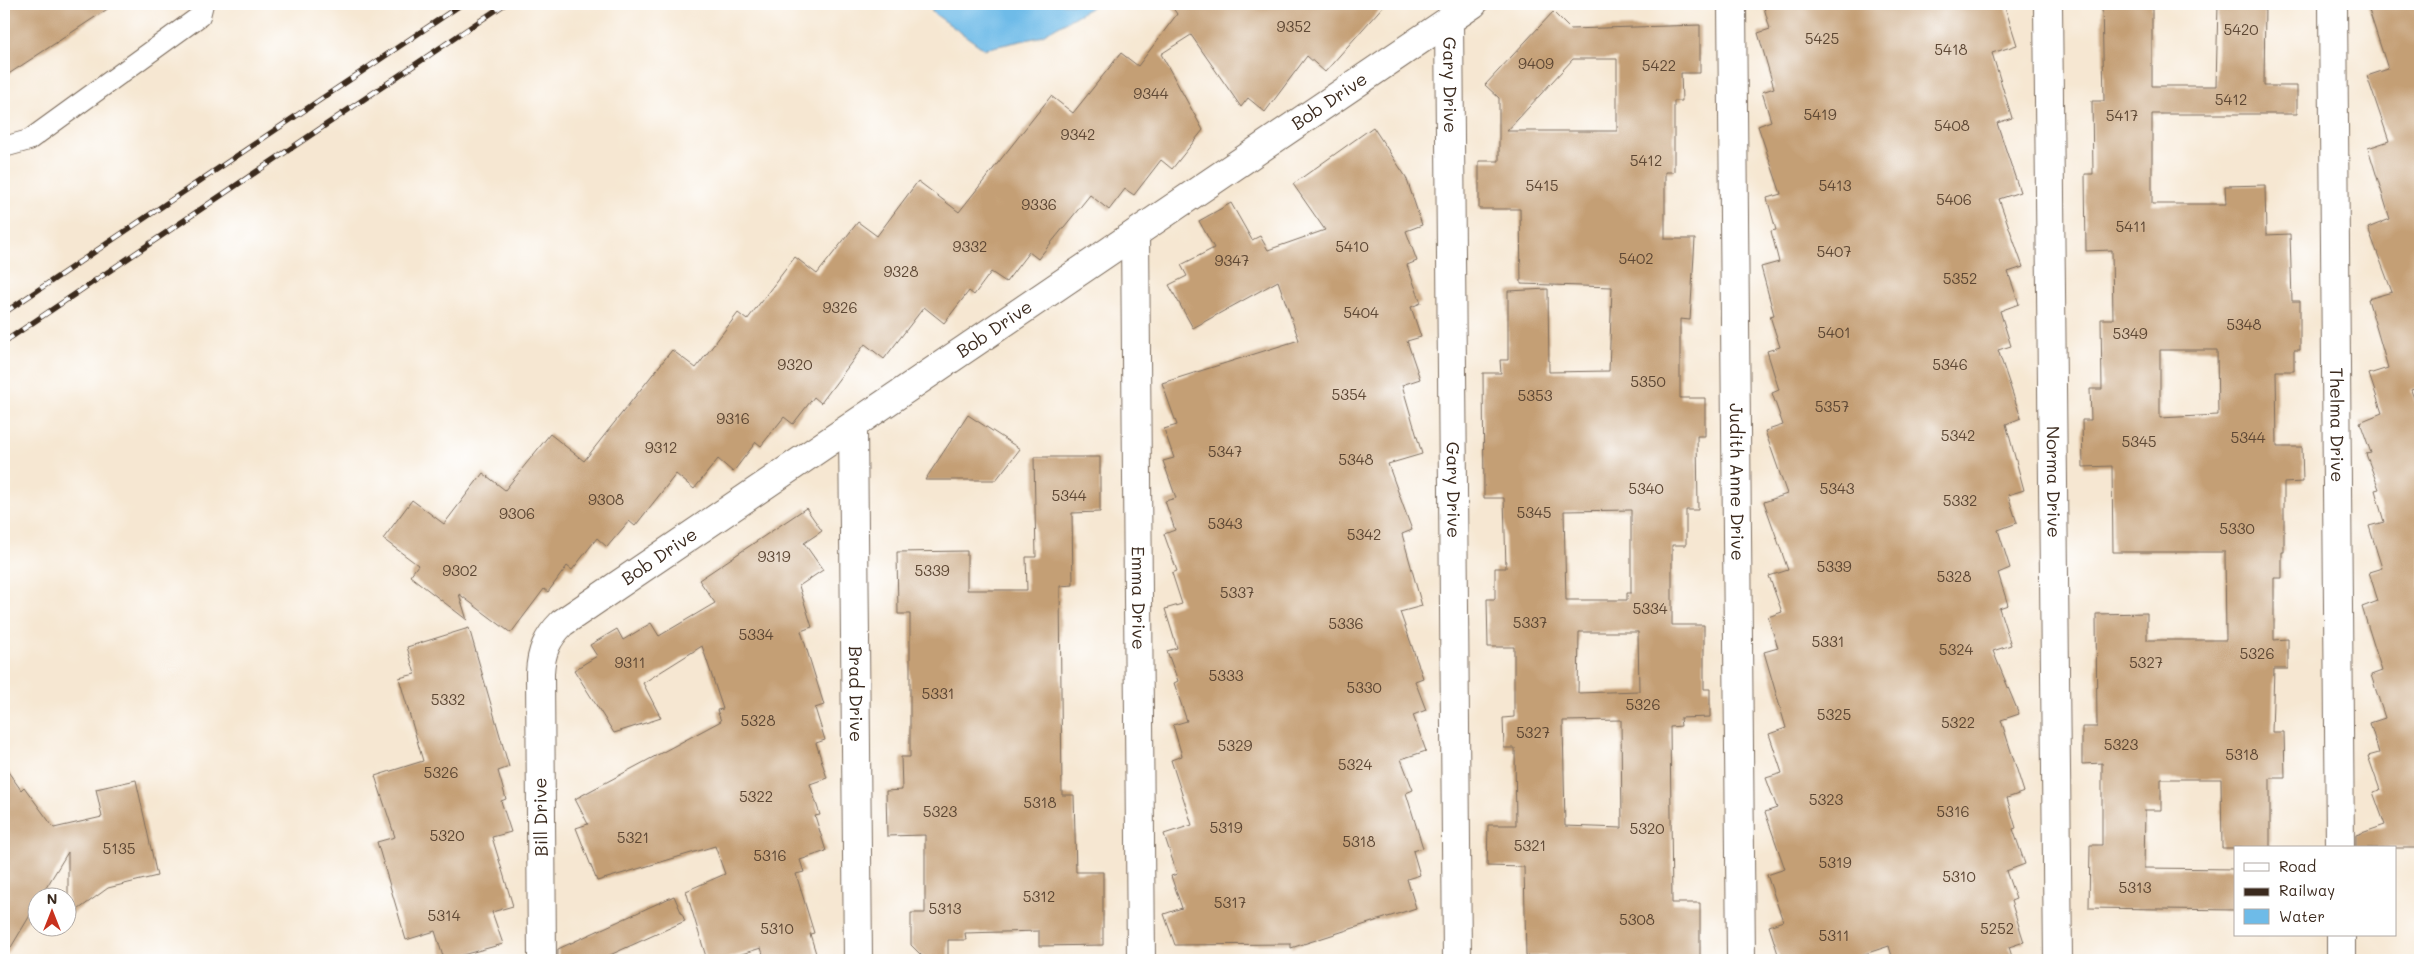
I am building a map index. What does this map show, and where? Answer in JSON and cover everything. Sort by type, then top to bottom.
[{"type":"street","name":"Bob Drive","points":[[540,673],[544,648],[550,637],[562,623],[1473,4]]},
{"type":"street","name":"Judith Anne Drive","points":[[1732,4],[1741,960]]},
{"type":"street","name":"Norma Drive","points":[[2048,4],[2058,960]]},
{"type":"street","name":"Thelma Drive","points":[[2332,4],[2340,846]]},
{"type":"street","name":"Gary Drive","points":[[1449,20],[1457,960]]},
{"type":"street","name":"Emma Drive","points":[[1135,234],[1141,960]]},
{"type":"street","name":"Brad Drive","points":[[853,426],[858,960]]},
{"type":"street","name":"Bill Drive","points":[[540,673],[542,960]]},
{"type":"street","points":[[2341,936],[2341,960]]},
{"type":"lane","points":[[4,147],[29,140],[200,16],[203,4]]},
{"type":"water","points":[[931,4],[1097,4],[1039,37],[984,49],[932,12]]},
{"type":"building","points":[[4,4],[115,4],[4,77]]},
{"type":"building","points":[[1170,4],[1385,4],[1325,72],[1307,56],[1265,112],[1248,98],[1241,107],[1191,35],[1161,54],[1203,130],[1172,169],[1161,160],[1134,195],[1125,189],[1109,210],[1090,195],[1038,259],[1029,252],[1006,282],[991,272],[974,295],[969,291],[944,323],[924,307],[884,359],[865,344],[821,403],[814,397],[793,424],[784,417],[761,446],[756,442],[733,472],[718,459],[694,489],[676,474],[635,526],[629,521],[607,547],[597,538],[572,570],[567,566],[548,592],[544,589],[511,633],[459,594],[467,620],[410,576],[418,565],[383,539],[412,500],[444,524],[483,473],[505,490],[550,434],[584,461],[672,350],[696,368],[738,313],[747,320],[795,257],[817,274],[858,222],[877,236],[918,181],[959,212],[1051,96],[1073,113],[1121,53],[1138,66],[1177,14]]},
{"type":"building","points":[[1763,4],[2004,4],[2017,45],[1992,53],[2012,118],[1997,123],[2020,192],[1999,199],[2023,267],[2008,272],[2019,304],[2000,311],[2011,346],[1998,350],[2021,418],[2006,424],[2024,490],[2008,495],[2017,523],[1998,530],[2010,568],[1998,573],[2008,605],[1999,608],[2011,645],[1993,651],[2019,714],[2001,720],[2024,792],[2007,798],[2016,828],[2013,829],[2025,864],[2006,871],[2016,899],[2011,901],[2024,942],[2009,947],[2013,960],[1893,960],[1889,946],[1846,960],[1780,960],[1769,926],[1783,921],[1767,875],[1785,869],[1765,812],[1777,808],[1766,778],[1782,773],[1769,734],[1786,728],[1764,652],[1778,648],[1768,617],[1782,612],[1769,576],[1788,570],[1764,502],[1787,494],[1765,431],[1783,425],[1772,393],[1779,390],[1767,351],[1780,347],[1770,316],[1774,315],[1761,267],[1779,262],[1771,231],[1776,230],[1767,198],[1781,194],[1758,126],[1771,121],[1762,92],[1774,88],[1758,33],[1770,29]]},
{"type":"building","points":[[2102,4],[2152,4],[2152,86],[2216,86],[2218,4],[2265,4],[2264,86],[2297,86],[2297,114],[2152,114],[2152,204],[2226,204],[2225,186],[2265,185],[2266,235],[2290,234],[2292,301],[2300,301],[2300,350],[2294,350],[2294,371],[2276,371],[2277,447],[2302,447],[2303,482],[2284,483],[2282,578],[2274,578],[2274,640],[2288,639],[2288,669],[2274,669],[2272,732],[2284,732],[2285,778],[2270,778],[2270,846],[2222,848],[2221,779],[2161,779],[2161,810],[2145,810],[2144,868],[2234,869],[2234,910],[2089,908],[2090,845],[2102,845],[2102,763],[2082,764],[2082,727],[2097,727],[2096,614],[2147,613],[2147,640],[2226,640],[2225,552],[2113,552],[2112,466],[2083,467],[2082,420],[2091,420],[2090,389],[2102,389],[2101,319],[2113,319],[2112,250],[2086,251],[2085,174],[2093,174],[2092,101],[2104,101]],"holes":[[[2160,350],[2217,350],[2218,415],[2160,418]]]},
{"type":"building","points":[[2367,4],[2420,4],[2420,387],[2411,390],[2420,415],[2420,848],[2356,846],[2356,835],[2385,825],[2373,792],[2380,790],[2368,756],[2379,753],[2370,723],[2385,718],[2371,675],[2382,671],[2362,607],[2378,601],[2369,572],[2382,568],[2369,526],[2384,522],[2375,490],[2379,489],[2366,454],[2371,453],[2360,422],[2382,413],[2369,374],[2388,368],[2368,299],[2392,292],[2368,228],[2390,219],[2368,148],[2389,141],[2367,76],[2388,69]]},
{"type":"building","points":[[1553,12],[1570,29],[1700,25],[1700,73],[1681,73],[1682,101],[1674,101],[1674,172],[1665,172],[1665,239],[1695,239],[1690,320],[1680,319],[1680,398],[1705,398],[1705,436],[1697,436],[1698,510],[1686,510],[1686,545],[1672,545],[1672,625],[1704,625],[1704,689],[1710,689],[1710,717],[1680,718],[1681,726],[1670,727],[1672,903],[1700,903],[1700,956],[1694,956],[1694,960],[1628,960],[1628,956],[1526,956],[1524,867],[1487,866],[1488,825],[1516,825],[1515,748],[1504,748],[1503,718],[1514,717],[1514,647],[1488,647],[1487,599],[1495,599],[1495,568],[1506,568],[1504,498],[1484,498],[1483,373],[1501,373],[1500,360],[1508,360],[1508,291],[1548,289],[1549,372],[1609,371],[1612,287],[1521,284],[1520,209],[1479,209],[1479,161],[1499,161],[1499,98],[1485,85]],"holes":[[[1573,59],[1617,59],[1617,131],[1507,131]],[[1631,510],[1631,593],[1627,593],[1627,600],[1566,600],[1564,511]],[[1579,632],[1638,632],[1639,691],[1578,693]],[[1621,720],[1622,828],[1565,826],[1563,721]]]},
{"type":"building","points":[[1373,127],[1406,177],[1422,225],[1406,231],[1417,261],[1407,265],[1421,303],[1411,307],[1421,337],[1407,341],[1420,379],[1402,385],[1422,454],[1388,464],[1412,530],[1402,534],[1422,606],[1400,612],[1423,678],[1415,681],[1426,710],[1413,715],[1426,751],[1401,759],[1413,790],[1406,793],[1423,848],[1413,851],[1420,875],[1407,879],[1416,908],[1291,948],[1291,944],[1175,945],[1164,914],[1182,908],[1171,876],[1177,874],[1164,834],[1192,825],[1171,760],[1182,756],[1173,725],[1187,721],[1174,683],[1178,681],[1167,651],[1177,648],[1165,609],[1182,604],[1172,573],[1177,571],[1164,534],[1175,530],[1165,501],[1176,498],[1163,461],[1174,458],[1164,429],[1177,425],[1162,383],[1299,340],[1278,281],[1193,328],[1169,285],[1187,276],[1181,265],[1214,248],[1199,221],[1231,203],[1252,240],[1260,236],[1268,250],[1325,230],[1293,184]]},
{"type":"building","points":[[968,415],[1020,449],[996,480],[925,480]]},
{"type":"building","points":[[1034,457],[1100,457],[1100,512],[1072,513],[1073,585],[1060,586],[1062,795],[1074,795],[1076,872],[1103,872],[1103,945],[1039,946],[1039,931],[965,933],[966,940],[948,940],[948,959],[925,959],[911,945],[911,913],[925,913],[925,835],[887,836],[886,791],[902,790],[901,757],[910,757],[910,614],[898,614],[897,552],[967,551],[967,590],[1027,590],[1026,557],[1036,557]]},
{"type":"building","points":[[806,508],[822,531],[804,543],[823,570],[799,586],[812,627],[801,631],[824,705],[815,708],[825,740],[816,743],[827,778],[810,784],[820,815],[815,816],[826,851],[800,860],[804,872],[796,874],[814,933],[810,934],[818,960],[765,960],[761,948],[722,960],[707,960],[686,891],[725,874],[715,846],[597,881],[576,828],[588,824],[575,799],[721,721],[717,710],[723,709],[702,646],[643,683],[661,718],[614,733],[574,670],[597,656],[590,645],[617,629],[623,640],[651,623],[659,636],[715,603],[699,580]]},
{"type":"building","points":[[469,628],[509,767],[498,771],[506,799],[501,801],[511,832],[492,837],[513,906],[492,912],[503,944],[444,960],[435,931],[406,940],[377,842],[395,837],[375,776],[423,761],[399,678],[415,674],[407,647]]},
{"type":"building","points":[[4,766],[21,790],[24,787],[54,828],[102,817],[96,789],[136,780],[157,876],[108,888],[78,910],[78,886],[68,886],[68,852],[47,886],[28,886],[28,919],[4,959]]},
{"type":"building","points":[[674,896],[685,921],[599,960],[558,960],[558,949]]},
{"type":"railway","points":[[4,313],[462,4]]},
{"type":"railway","points":[[4,342],[505,4]]}]
